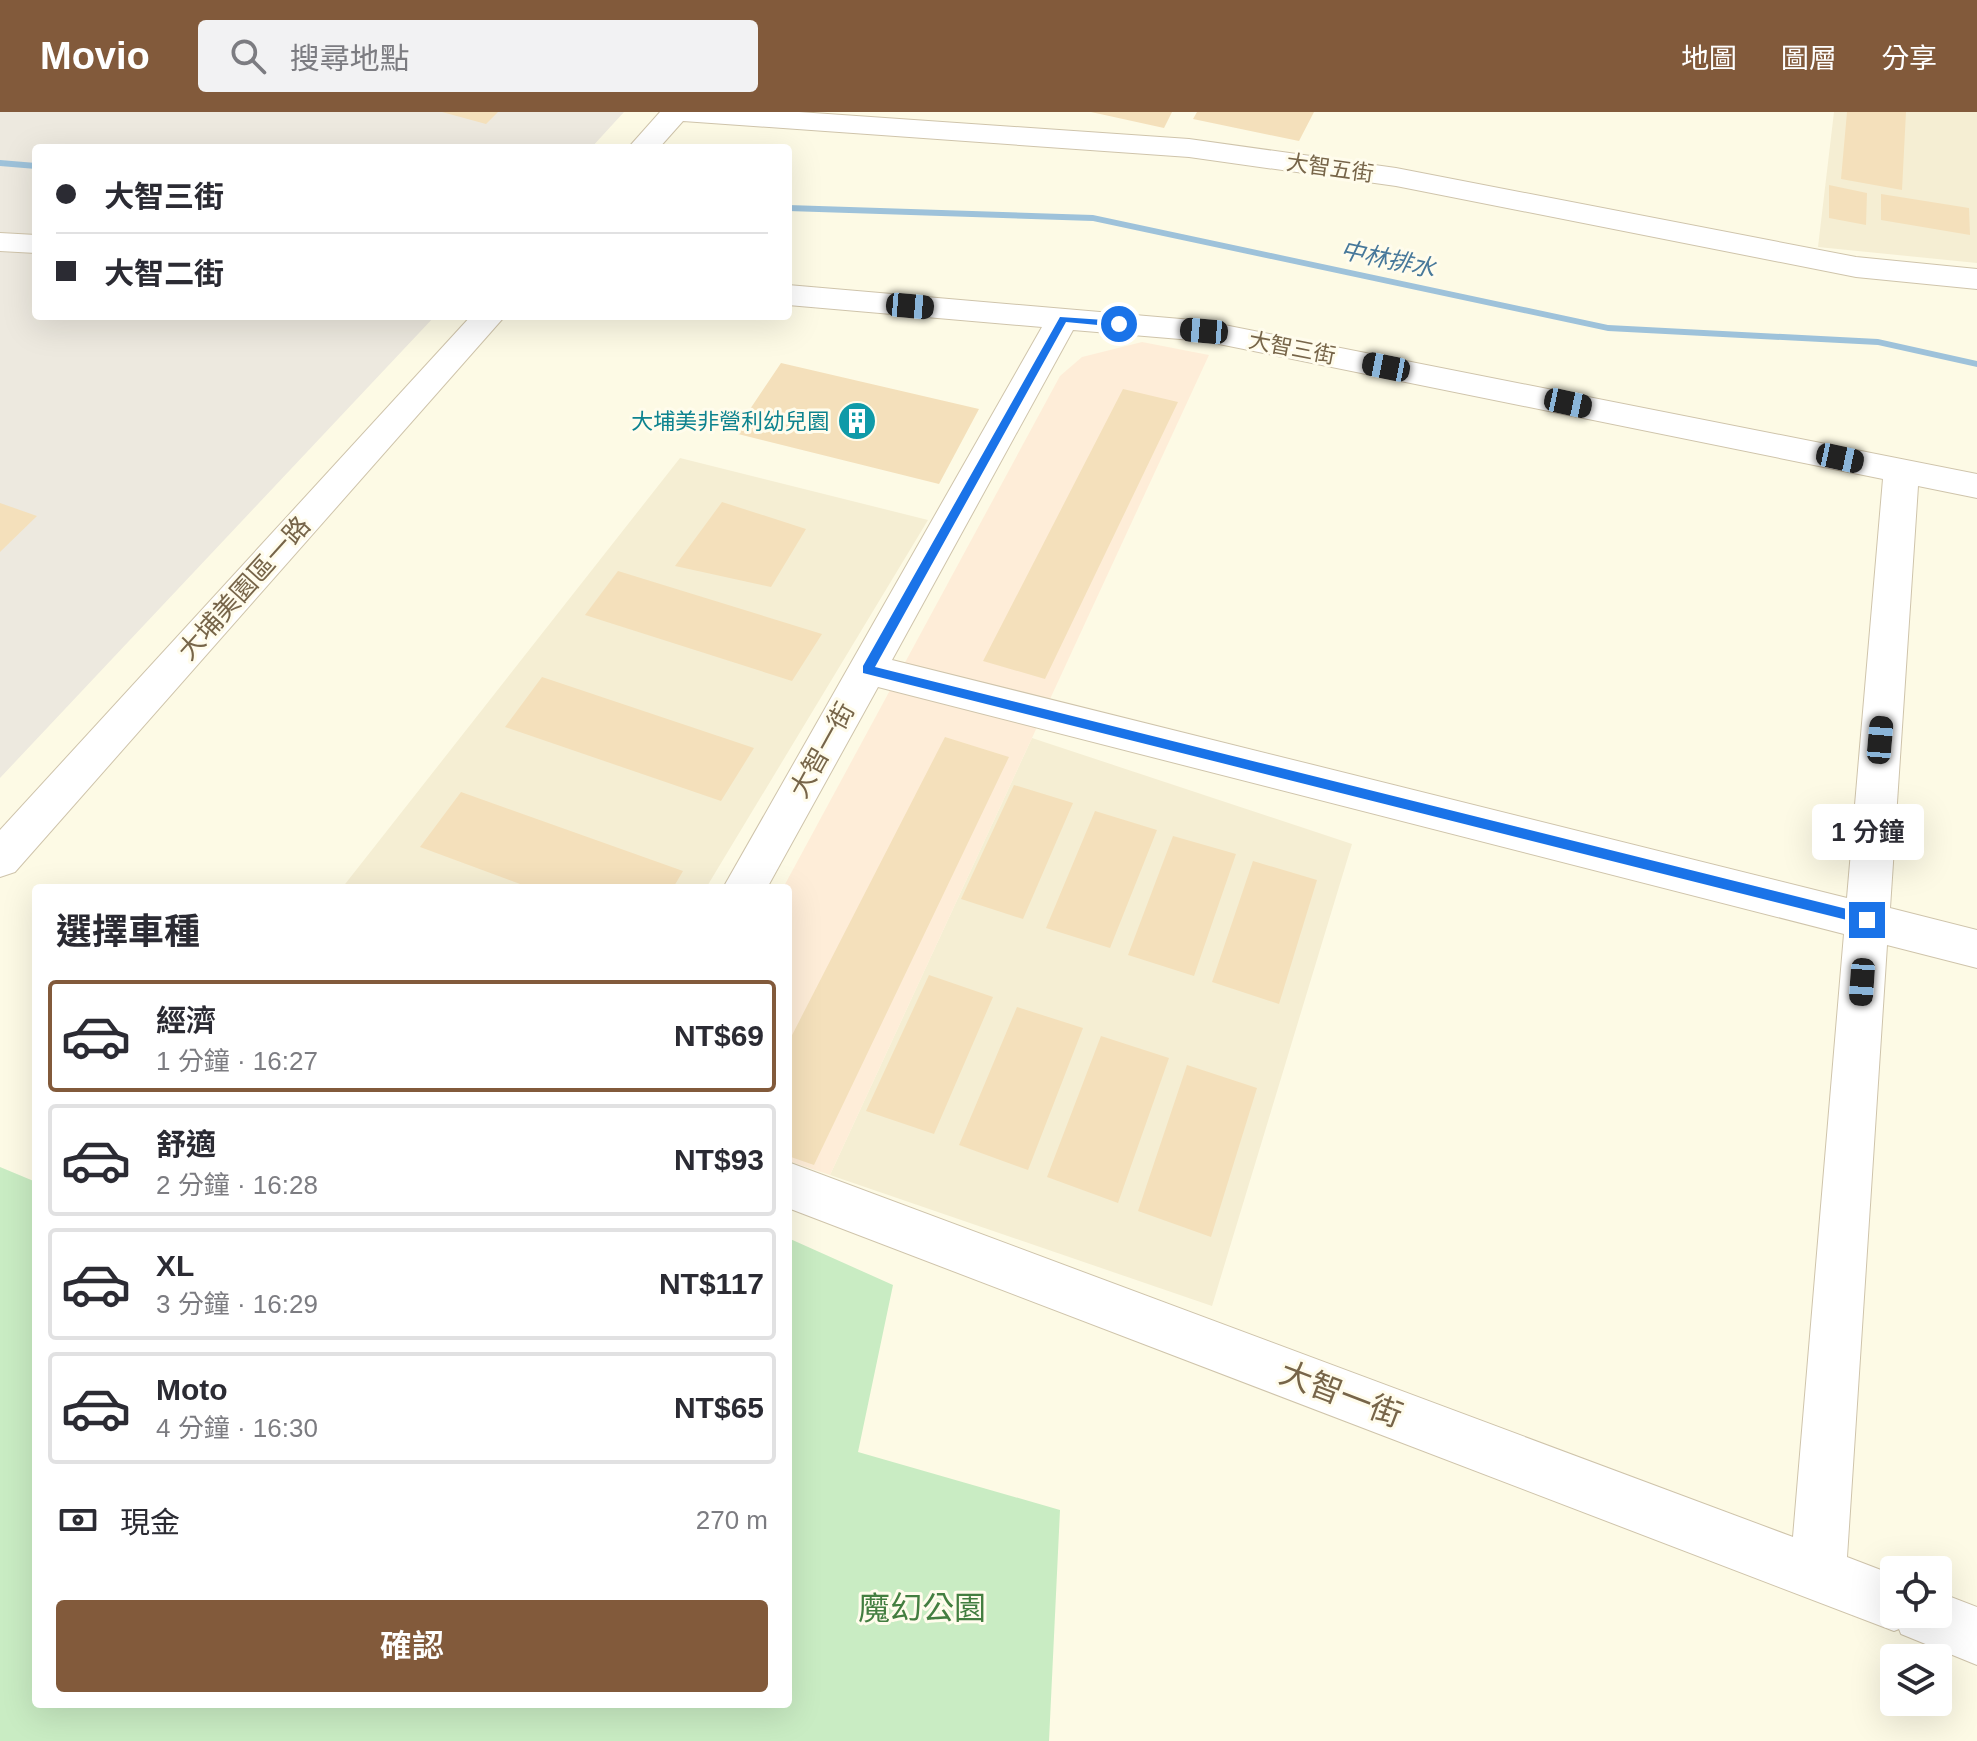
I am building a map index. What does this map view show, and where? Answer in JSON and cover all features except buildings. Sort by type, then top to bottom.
[{"type":"street","points":[[647,144],[676,112]]},
{"type":"street","name":"大智五街","points":[[676,112],[1189,148],[1396,177],[1856,267],[1977,279]]},
{"type":"street","points":[[0,242],[32,244]]},
{"type":"street","name":"大智三街","points":[[792,295],[1204,331],[1977,486]]},
{"type":"street","name":"大智一街","points":[[747,884],[1063,319]]},
{"type":"street","name":"大埔美園區一路","points":[[0,859],[485,320]]},
{"type":"street","points":[[1818,1574],[1901,470]]},
{"type":"street","points":[[867,669],[1977,949]]},
{"type":"street","name":"大智一街","points":[[792,1187],[1880,1598]]},
{"type":"street","points":[[1952,1626],[1977,1636]]},
{"type":"shaded area","points":[[0,112],[624,112],[595,144],[32,144],[32,320],[431,320],[0,778]]},
{"type":"shaded area","points":[[1834,112],[1977,112],[1977,263],[1818,247]]},
{"type":"shaded area","points":[[1142,342],[1209,355],[830,1175],[792,1162],[792,884],[785,884],[1060,376],[1082,357]]},
{"type":"shaded area","points":[[680,458],[928,520],[708,884],[345,884]]},
{"type":"shaded area","points":[[1032,738],[1352,844],[1212,1306],[830,1175]]},
{"type":"green space","name":"魔幻公園","points":[[0,1167],[32,1180],[32,1708],[792,1708],[792,1240],[893,1285],[858,1452],[1060,1510],[1049,1741],[0,1741]]},
{"type":"waterway","points":[[0,163],[32,166]]},
{"type":"waterway","name":"中林排水","points":[[792,208],[1093,218],[1608,328],[1878,342],[1977,364]]},
{"type":"place","name":"大埔美非營利幼兒園","points":[[857,421]]},
{"type":"route","points":[[1119,324],[1063,319],[867,669],[1867,920]]}]
